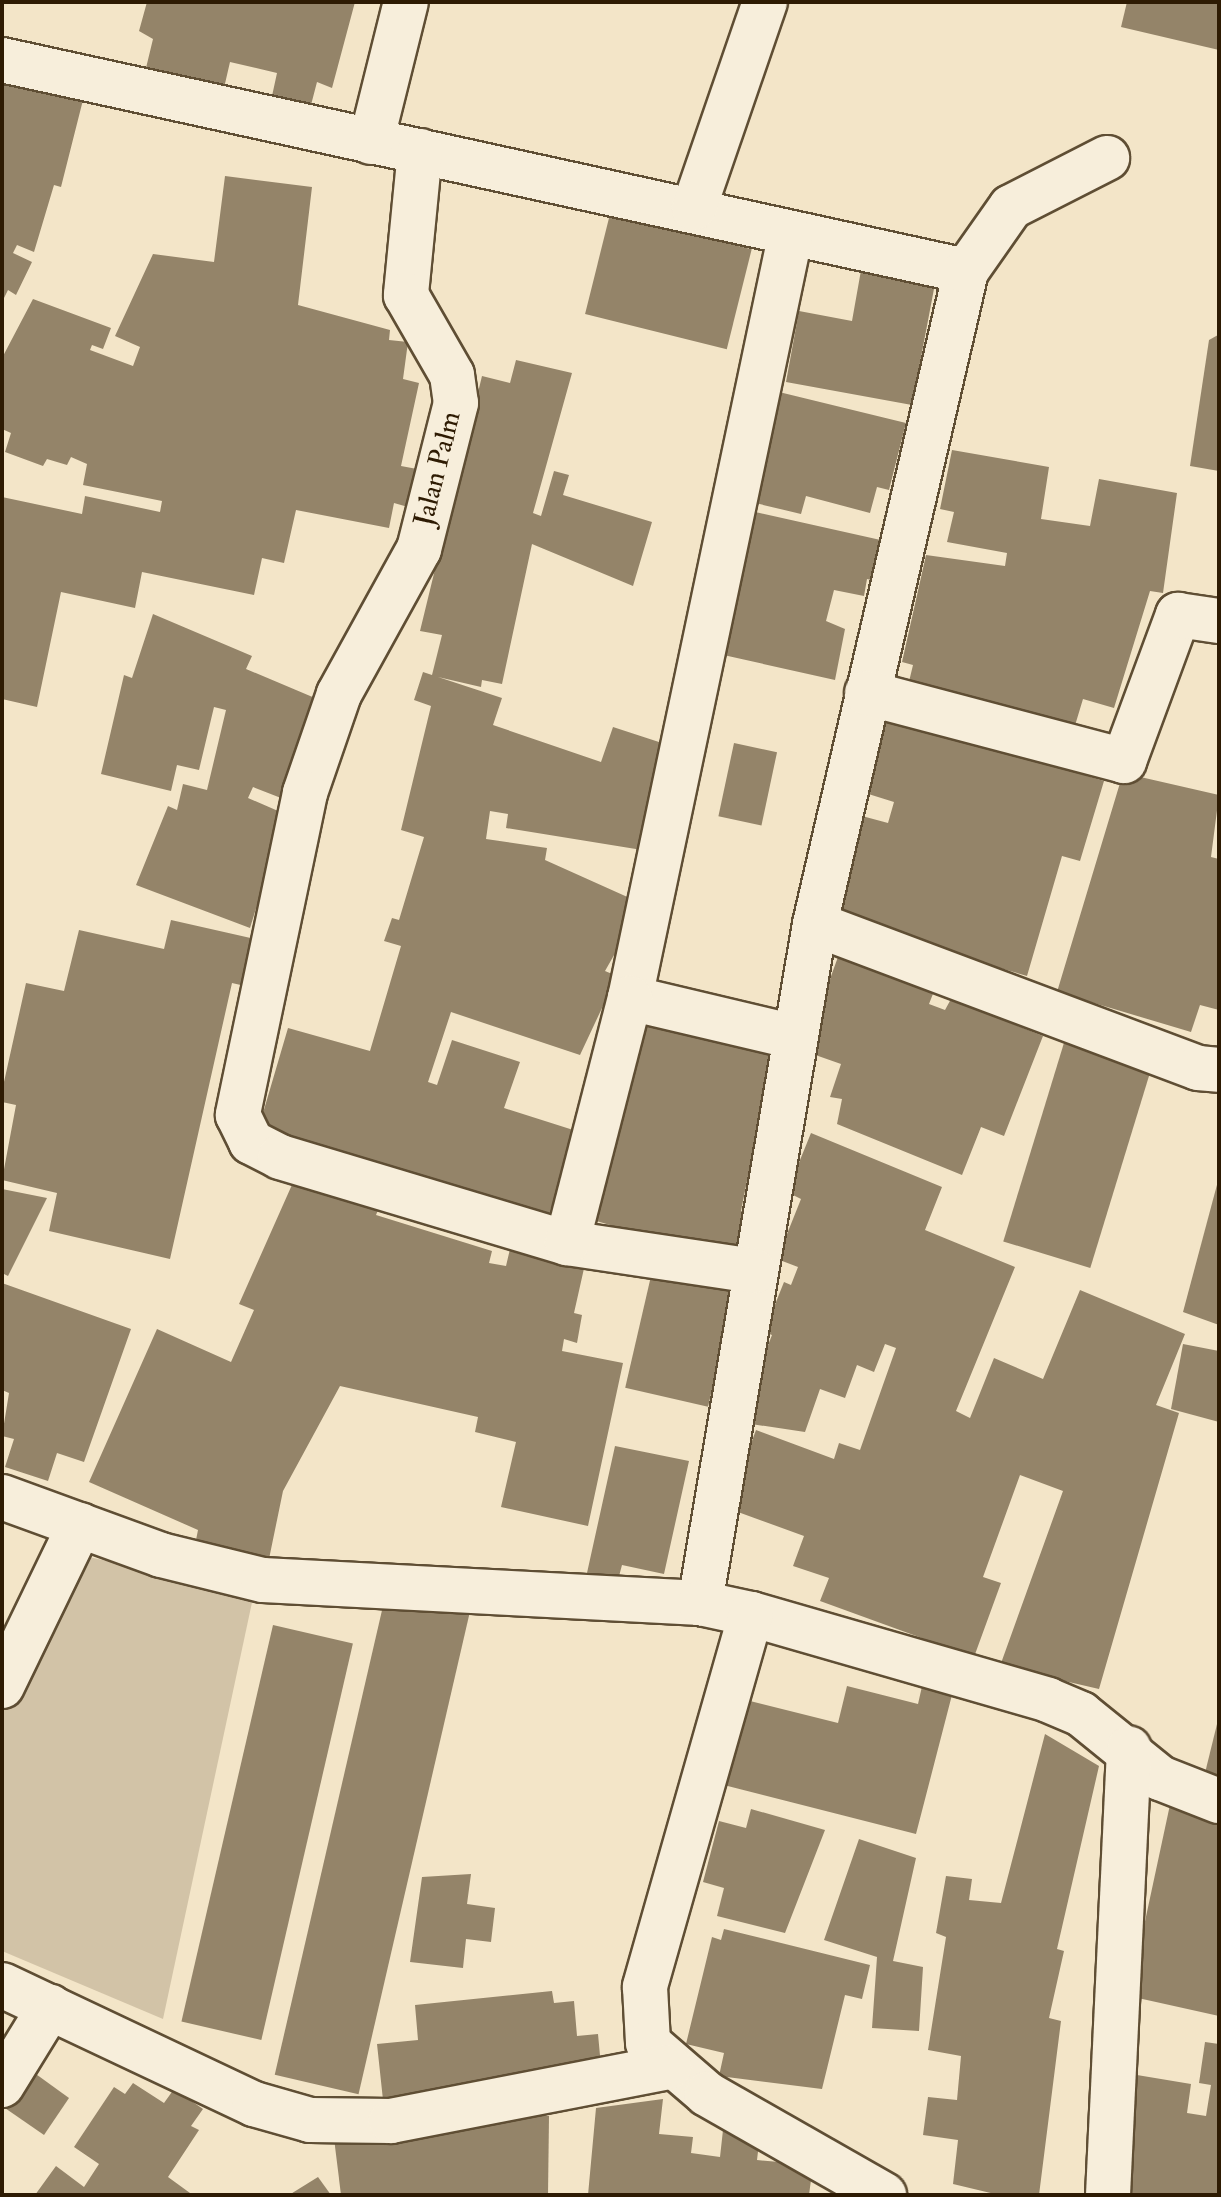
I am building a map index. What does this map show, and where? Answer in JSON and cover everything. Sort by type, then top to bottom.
[{"type":"street","points":[[371,142],[406,2]]},
{"type":"street","points":[[694,208],[765,2]]},
{"type":"street","points":[[2,60],[371,142],[694,208],[790,237],[966,271]]},
{"type":"street","name":"Jalan Palm","points":[[420,151],[406,295],[452,375],[456,403],[419,549],[339,694],[305,793],[238,1115],[251,1142],[280,1157],[567,1243],[754,1271]]},
{"type":"street","points":[[700,1603],[815,924],[966,271],[1011,207],[1107,158]]},
{"type":"street","points":[[567,1243],[630,998],[790,237]]},
{"type":"street","points":[[867,693],[1124,761],[1178,615],[1219,621]]},
{"type":"street","points":[[815,924],[1198,1068],[1219,1070]]},
{"type":"street","points":[[630,998],[795,1037]]},
{"type":"street","points":[[2,1497],[161,1555],[263,1580],[700,1603],[751,1614],[1048,1700],[1081,1714],[1129,1748],[1160,1778],[1219,1801]]},
{"type":"street","points":[[2,1686],[80,1525]]},
{"type":"street","points":[[751,1614],[645,1987],[648,2043],[670,2067],[884,2195]]},
{"type":"street","points":[[1108,2195],[1129,1748]]},
{"type":"street","points":[[2,1985],[254,2104],[322,2121],[391,2121],[670,2067]]},
{"type":"street","points":[[2,2085],[50,2007]]},
{"type":"shaded area","points":[[43,1547],[254,1593],[163,2019],[2,1951],[2,1635]]},
{"type":"building","points":[[147,2],[355,2],[332,88],[317,82],[311,105],[272,96],[277,73],[230,62],[224,88],[146,68],[153,39],[139,31]]},
{"type":"building","points":[[1127,2],[1219,2],[1219,50],[1121,27]]},
{"type":"building","points":[[2,77],[84,96],[61,187],[54,185],[34,252],[17,245],[13,253],[32,262],[16,295],[8,290],[2,302]]},
{"type":"building","points":[[225,176],[312,187],[298,305],[390,330],[389,340],[408,342],[403,379],[419,383],[401,466],[417,469],[408,507],[394,503],[389,528],[296,510],[284,563],[262,558],[254,595],[142,572],[135,608],[61,592],[37,707],[2,699],[2,497],[82,514],[85,496],[160,512],[162,501],[83,485],[87,464],[71,457],[67,465],[47,459],[43,466],[5,452],[11,433],[2,429],[2,358],[33,299],[111,328],[103,349],[92,345],[90,350],[133,366],[140,347],[115,336],[153,254],[214,262]]},
{"type":"building","points":[[610,214],[752,249],[727,349],[585,314]]},
{"type":"building","points":[[863,259],[937,273],[912,405],[786,382],[799,311],[852,321]]},
{"type":"building","points":[[1219,335],[1219,471],[1190,466],[1209,340]]},
{"type":"building","points":[[516,360],[572,373],[533,513],[541,516],[554,471],[569,475],[563,495],[652,522],[633,586],[532,544],[502,684],[482,680],[481,687],[438,677],[502,698],[493,725],[601,762],[613,727],[662,743],[642,850],[506,828],[508,814],[490,811],[486,839],[547,848],[545,860],[643,904],[605,971],[617,976],[580,1055],[451,1012],[428,1082],[437,1085],[452,1040],[520,1062],[504,1108],[589,1135],[574,1180],[561,1178],[548,1217],[258,1130],[288,1028],[370,1051],[401,946],[384,941],[392,918],[399,920],[424,837],[401,830],[431,706],[414,700],[423,672],[432,675],[442,635],[420,631],[482,376],[510,383]]},
{"type":"building","points":[[779,392],[906,423],[889,490],[877,487],[870,513],[806,496],[801,514],[751,502]]},
{"type":"building","points":[[952,450],[1049,467],[1041,519],[1090,526],[1099,479],[1177,493],[1163,593],[1150,591],[1114,708],[1083,699],[1070,742],[906,694],[913,665],[902,662],[926,555],[1005,566],[1007,553],[947,542],[954,512],[940,509]]},
{"type":"building","points":[[751,511],[894,543],[885,583],[867,579],[864,596],[834,590],[826,621],[845,629],[835,680],[719,654]]},
{"type":"building","points":[[153,614],[252,656],[246,669],[322,701],[281,798],[253,787],[248,798],[285,814],[250,928],[136,885],[168,806],[177,810],[183,784],[207,790],[226,710],[214,707],[199,770],[177,765],[171,791],[101,774],[124,675],[132,678]]},
{"type":"building","points":[[885,716],[1104,781],[1080,861],[1062,856],[1027,976],[839,921],[844,904],[837,902],[862,816],[888,823],[894,802],[862,792]]},
{"type":"building","points":[[734,743],[777,752],[761,826],[718,816]]},
{"type":"building","points":[[1123,773],[1219,795],[1211,857],[1219,859],[1219,1010],[1200,1005],[1191,1032],[1057,992]]},
{"type":"building","points":[[171,920],[255,939],[245,986],[232,983],[170,1259],[49,1231],[57,1193],[2,1180],[16,1105],[2,1102],[2,1091],[26,983],[64,991],[79,930],[164,949]]},
{"type":"building","points":[[843,943],[938,981],[929,1004],[945,1010],[951,999],[1043,1036],[1004,1136],[981,1127],[962,1175],[837,1124],[842,1099],[830,1097],[841,1064],[804,1051]]},
{"type":"building","points":[[633,1023],[773,1051],[741,1211],[751,1213],[737,1262],[593,1220]]},
{"type":"building","points":[[1067,1033],[1154,1060],[1090,1268],[1003,1241]]},
{"type":"building","points":[[811,1133],[942,1187],[925,1230],[1015,1267],[956,1411],[970,1418],[994,1358],[1043,1379],[1080,1290],[1185,1334],[1156,1405],[1179,1413],[1099,1689],[1000,1666],[1063,1491],[1020,1475],[983,1577],[1001,1583],[974,1657],[820,1601],[829,1578],[793,1566],[804,1536],[727,1508],[756,1430],[834,1459],[839,1443],[860,1450],[896,1348],[885,1344],[874,1372],[857,1365],[845,1398],[820,1389],[805,1432],[738,1422],[772,1335],[764,1332],[784,1282],[791,1285],[798,1267],[777,1259],[801,1199],[787,1192]]},
{"type":"building","points":[[299,1169],[380,1205],[376,1215],[492,1251],[489,1263],[506,1266],[510,1249],[585,1264],[574,1313],[582,1315],[577,1343],[564,1339],[562,1351],[623,1363],[588,1526],[501,1507],[516,1442],[475,1432],[478,1417],[340,1386],[283,1491],[269,1559],[195,1545],[198,1530],[89,1482],[157,1329],[231,1362],[254,1310],[239,1304]]},
{"type":"building","points":[[1219,1181],[1219,1325],[1183,1312]]},
{"type":"building","points":[[2,1189],[47,1198],[8,1276],[2,1273]]},
{"type":"building","points":[[654,1263],[737,1282],[708,1407],[625,1388]]},
{"type":"building","points":[[2,1283],[131,1329],[84,1462],[57,1453],[48,1481],[5,1467],[14,1439],[2,1436],[9,1393],[2,1390]]},
{"type":"building","points":[[1183,1344],[1219,1351],[1219,1422],[1171,1409]]},
{"type":"building","points":[[615,1446],[689,1461],[664,1574],[622,1565],[618,1580],[587,1573]]},
{"type":"building","points":[[387,1588],[471,1607],[359,2094],[275,2075]]},
{"type":"building","points":[[273,1625],[353,1643],[261,2040],[181,2022]]},
{"type":"building","points":[[923,1682],[953,1691],[916,1834],[712,1782],[734,1697],[838,1723],[847,1686],[918,1704]]},
{"type":"building","points":[[1219,1720],[1219,1777],[1205,1773]]},
{"type":"building","points":[[1045,1734],[1099,1766],[1057,1949],[1064,1951],[1049,2018],[1061,2021],[1039,2195],[999,2195],[953,2184],[958,2140],[923,2135],[928,2097],[957,2100],[961,2056],[928,2050],[946,1937],[936,1933],[946,1876],[972,1879],[969,1900],[1001,1903]]},
{"type":"building","points":[[1171,1800],[1219,1819],[1219,2016],[1129,1996]]},
{"type":"building","points":[[751,1809],[825,1830],[785,1933],[717,1916],[724,1888],[703,1882],[719,1821],[746,1828]]},
{"type":"building","points":[[859,1839],[916,1858],[893,1961],[923,1967],[919,2031],[872,2028],[877,1957],[824,1940]]},
{"type":"building","points":[[471,1874],[467,1904],[495,1908],[491,1942],[466,1939],[463,1968],[410,1962],[422,1877]]},
{"type":"building","points":[[724,1929],[870,1965],[862,1999],[845,1995],[822,2089],[719,2076],[724,2053],[686,2044],[712,1937],[721,1940]]},
{"type":"building","points":[[552,1991],[554,2003],[574,2001],[577,2036],[598,2034],[602,2077],[383,2100],[377,2044],[418,2040],[415,2005]]},
{"type":"building","points":[[1205,2042],[1219,2044],[1219,2195],[1120,2195],[1131,2074],[1191,2084],[1187,2113],[1206,2116],[1211,2085],[1199,2083]]},
{"type":"building","points":[[22,2064],[69,2098],[44,2135],[2,2106]]},
{"type":"building","points":[[133,2083],[164,2103],[174,2089],[203,2109],[191,2126],[199,2130],[168,2177],[190,2193],[35,2195],[56,2166],[84,2187],[99,2164],[74,2147],[114,2087],[125,2094]]},
{"type":"building","points":[[663,2099],[659,2134],[693,2137],[691,2153],[720,2157],[723,2130],[760,2135],[757,2160],[813,2165],[809,2195],[588,2195],[596,2108]]},
{"type":"building","points":[[431,2114],[549,2116],[548,2195],[341,2195],[333,2130]]},
{"type":"building","points":[[318,2177],[331,2195],[289,2195]]}]
